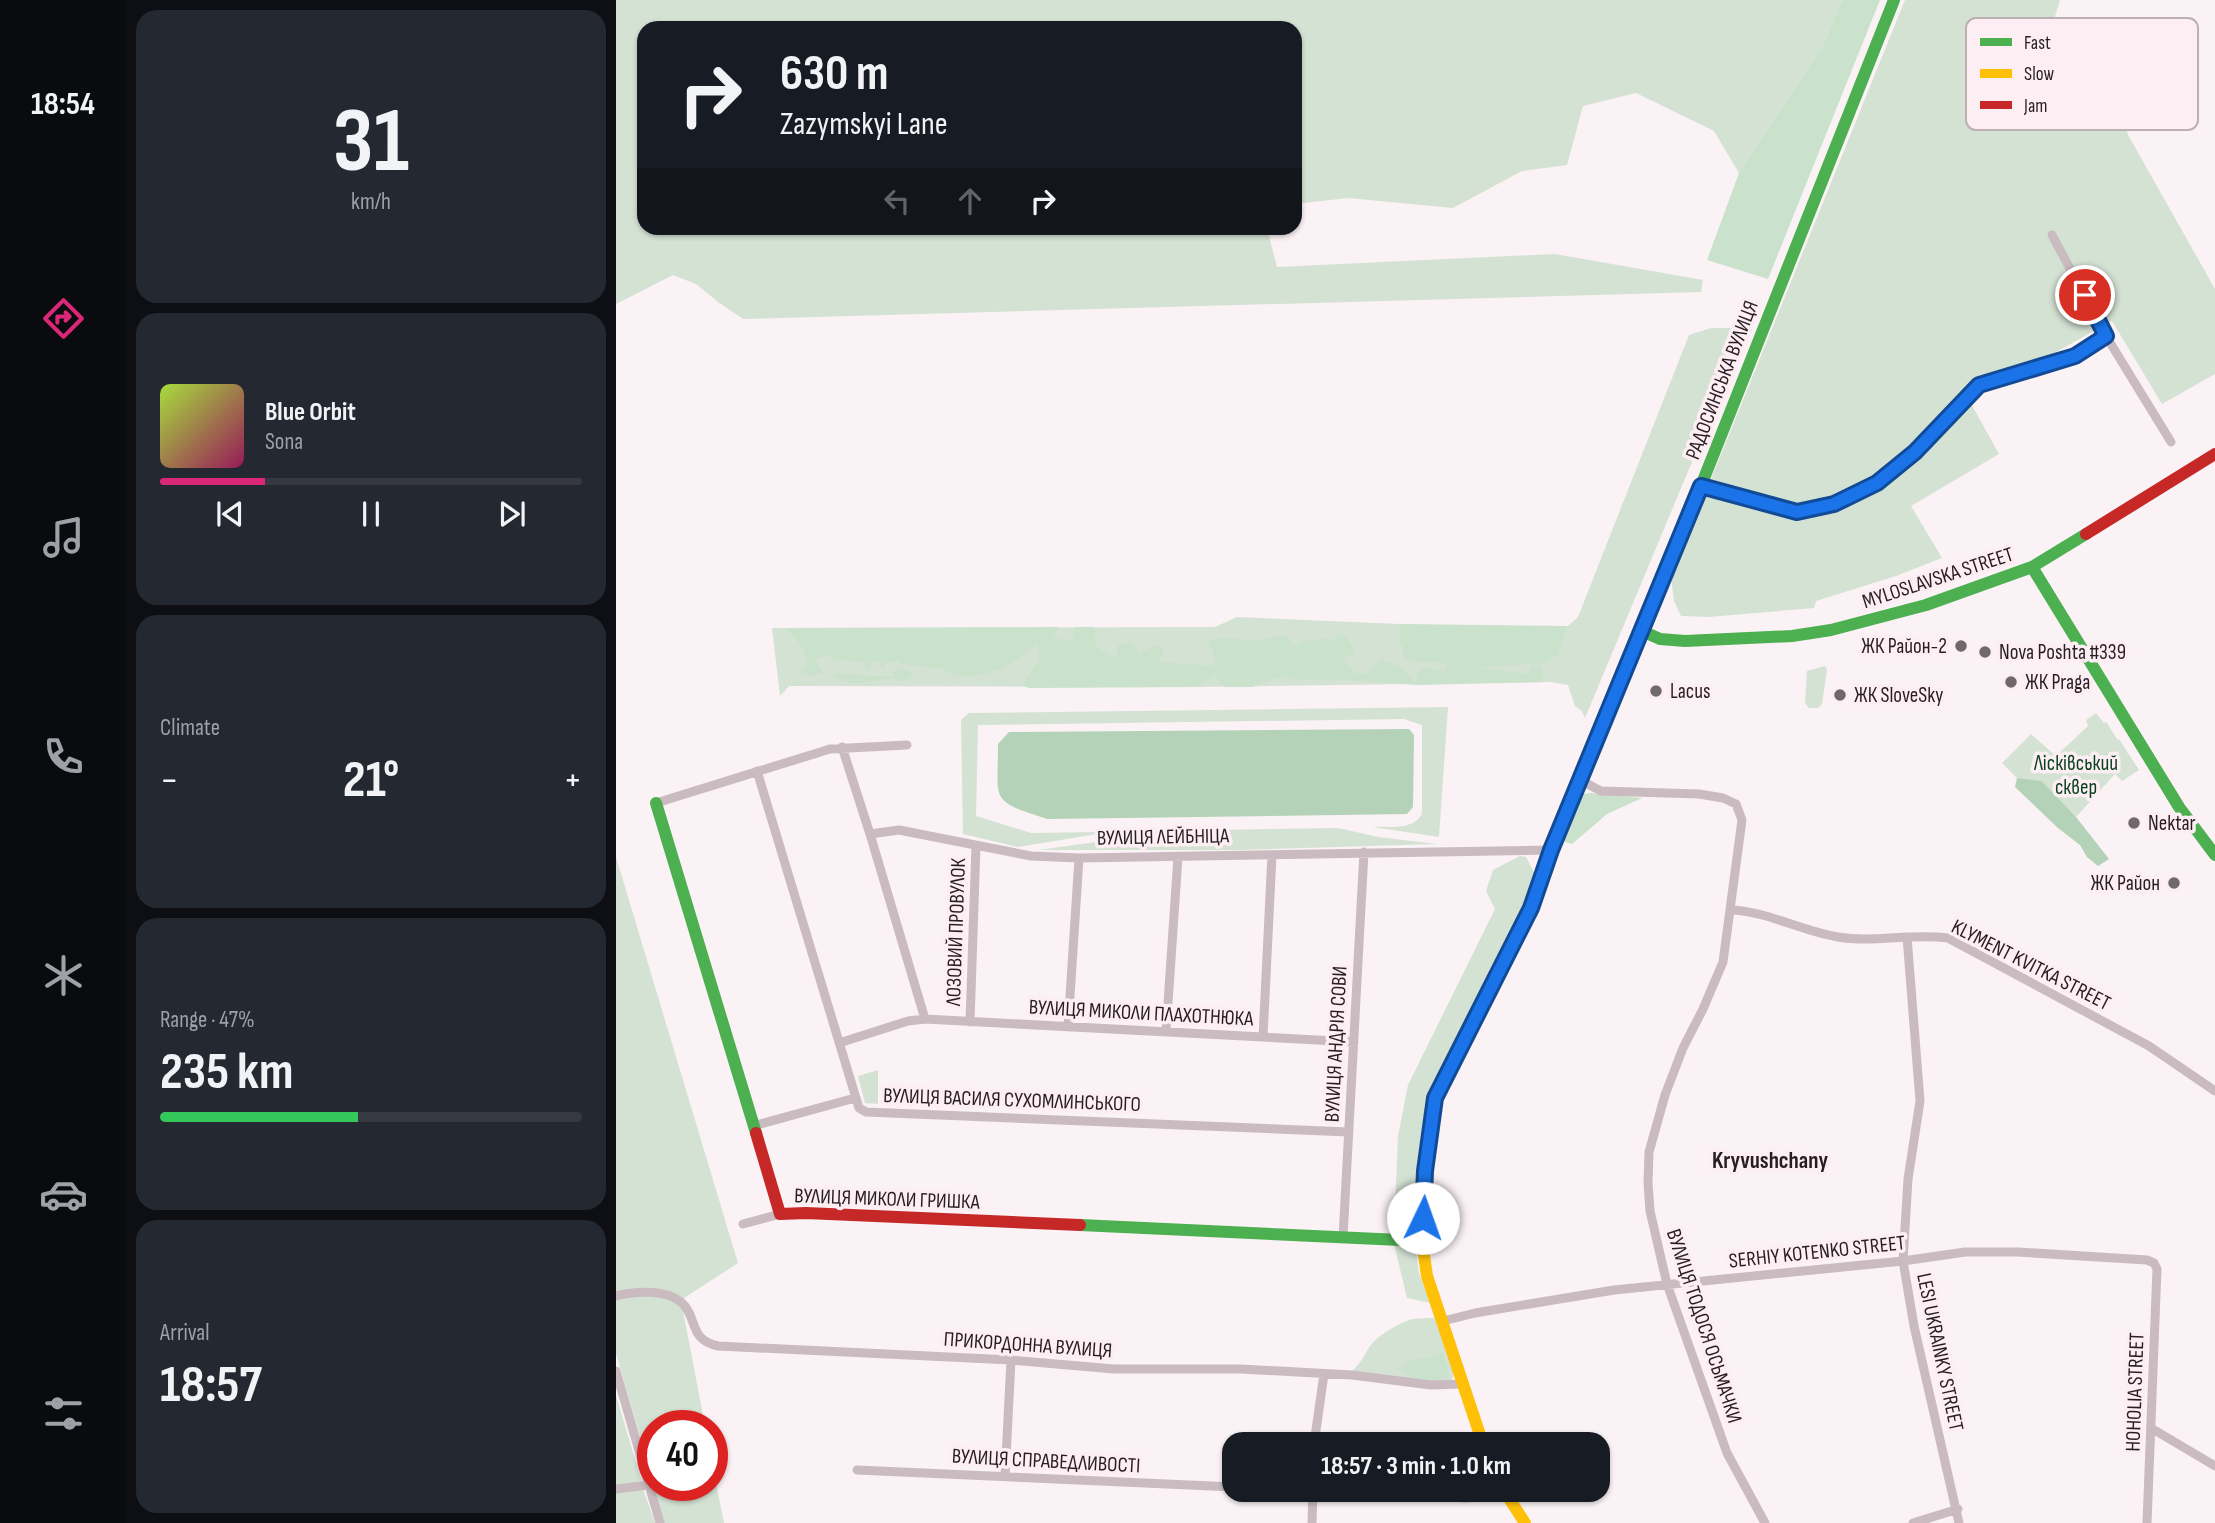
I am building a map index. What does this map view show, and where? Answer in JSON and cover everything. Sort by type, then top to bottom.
[{"type":"street","name":"РАДОСИНСЬКА ВУЛИЦЯ","points":[[1479,1432],[1427,1276],[1422,1241],[1425,1171],[1435,1098],[1531,908],[1551,850],[1701,486],[1894,0]]},
{"type":"street","points":[[2052,235],[2106,336],[2171,442]]},
{"type":"street","points":[[1701,486],[1797,512],[1834,504],[1877,483],[1915,452],[1979,385],[2075,356],[2106,336]]},
{"type":"street","name":"MYLOSLAVSKA STREET","points":[[1642,631],[1660,639],[1685,641],[1792,636],[1830,630],[1926,605],[2032,568],[2215,454]]},
{"type":"street","points":[[2032,568],[2179,807],[2215,856]]},
{"type":"street","points":[[656,804],[842,747],[907,745]]},
{"type":"street","points":[[842,747],[926,1019]]},
{"type":"street","name":"ВУЛИЦЯ ВАСИЛЯ СУХОМЛИНСЬКОГО","points":[[757,771],[859,1108],[866,1112],[1349,1132]]},
{"type":"street","name":"ВУЛИЦЯ ТОДОСЯ ОСЬМАЧКИ","points":[[1580,780],[1601,791],[1699,794],[1723,798],[1736,804],[1742,820],[1723,962],[1683,1048],[1648,1152],[1650,1211],[1667,1284],[1727,1453],[1765,1523]]},
{"type":"street","name":"ВУЛИЦЯ МИКОЛИ ГРИШКА","points":[[656,804],[780,1214],[1422,1241]]},
{"type":"street","name":"ВУЛИЦЯ ЛЕЙБНІЦА","points":[[870,834],[899,830],[1031,856],[1079,858],[1551,850]]},
{"type":"street","name":"ЛОЗОВИЙ ПРОВУЛОК","points":[[970,1022],[976,845]]},
{"type":"street","name":"ВУЛИЦЯ АНДРІЯ СОВИ","points":[[1343,1237],[1364,852]]},
{"type":"street","points":[[1263,1037],[1272,855]]},
{"type":"street","points":[[1166,1032],[1178,857]]},
{"type":"street","points":[[1068,1027],[1079,858]]},
{"type":"street","name":"KLYMENT KVITKA STREET","points":[[1732,910],[1759,913],[1838,937],[1933,936],[1954,941],[2149,1046],[2215,1091]]},
{"type":"street","name":"LESI UKRAINKY STREET","points":[[1908,937],[1920,1101],[1908,1179],[1903,1261],[1917,1339],[1958,1509],[1959,1523]]},
{"type":"street","name":"ВУЛИЦЯ МИКОЛИ ПЛАХОТНЮКА","points":[[839,1044],[908,1021],[926,1019],[1354,1042]]},
{"type":"street","points":[[753,1126],[855,1098]]},
{"type":"street","points":[[743,1224],[780,1214]]},
{"type":"street","name":"SERHIY KOTENKO STREET","points":[[1443,1321],[1573,1296],[1965,1252],[2018,1252],[2147,1260],[2154,1263]]},
{"type":"street","name":"HOHOLIA STREET","points":[[2147,1523],[2157,1269],[2154,1263]]},
{"type":"street","name":"ПРИКОРДОННА ВУЛИЦЯ","points":[[616,1296],[644,1292],[666,1295],[681,1301],[696,1333],[709,1344],[718,1346],[1011,1360],[1114,1369],[1241,1369],[1431,1385],[1463,1384]]},
{"type":"street","points":[[1006,1477],[1011,1360]]},
{"type":"street","points":[[616,1371],[637,1444]]},
{"type":"street","points":[[1316,1432],[1324,1374]]},
{"type":"street","points":[[2151,1428],[2215,1466]]},
{"type":"street","name":"ВУЛИЦЯ СПРАВЕДЛИВОСТІ","points":[[857,1470],[1222,1486]]},
{"type":"street","points":[[616,1489],[637,1486]]},
{"type":"street","points":[[654,1501],[660,1523]]},
{"type":"street","points":[[1312,1523],[1313,1502]]},
{"type":"street","points":[[1511,1502],[1525,1523]]},
{"type":"street","points":[[1913,1523],[1958,1509]]},
{"type":"green space","points":[[616,0],[1842,0],[1824,43],[1739,173],[1714,131],[1636,93],[1583,106],[1567,165],[1522,171],[1453,208],[1348,198],[1302,203],[1302,21],[637,21],[637,235],[1269,235],[1277,267],[1555,254],[1703,280],[1701,292],[743,319],[696,284],[673,275],[616,304]]},
{"type":"green space","points":[[1905,0],[2060,0],[2055,18],[1966,18],[1966,130],[2128,130],[2127,133],[2215,289],[2215,374],[2162,404],[2112,321],[1969,400],[1999,454],[1911,506],[1942,558],[1896,576],[1816,601],[1814,608],[1709,617],[1681,616],[1674,601],[1671,578]]},
{"type":"green space","points":[[1711,328],[1732,328],[1745,335],[1585,718],[1582,711],[1575,706],[1568,685],[1551,682],[1196,687],[789,686],[780,696],[772,628],[1215,627],[1237,617],[1446,626],[1568,626],[1578,617],[1689,335]]},
{"type":"green space","points":[[1825,666],[1827,670],[1822,704],[1818,708],[1809,708],[1805,703],[1807,671]]},
{"type":"green space","points":[[1448,707],[1439,837],[1373,827],[1407,825],[1422,814],[1422,725],[1404,719],[978,725],[976,816],[1031,833],[1109,832],[1018,847],[963,834],[961,720],[969,713]]},
{"type":"green space","name":"Лісківський сквер","points":[[2096,713],[2119,739],[2139,770],[2122,781],[2115,774],[2076,817],[2042,781],[2017,778],[2002,763],[2031,734],[2056,756],[2088,726],[2086,720]]},
{"type":"green space","points":[[1338,828],[1378,837],[1437,844],[1240,850],[1039,850],[1103,841],[1147,831]]},
{"type":"green space","points":[[1520,856],[1526,857],[1536,876],[1501,953],[1432,1089],[1419,1155],[1414,1237],[1394,1235],[1398,1136],[1408,1085],[1495,909],[1486,891],[1493,870]]},
{"type":"green space","points":[[616,857],[738,1263],[681,1300],[702,1410],[637,1410],[637,1426],[616,1353]]},
{"type":"green space","points":[[878,1070],[878,1104],[865,1103],[858,1076]]},
{"type":"green space","points":[[1394,1244],[1415,1244],[1419,1273],[1430,1303],[1407,1298]]},
{"type":"green space","points":[[1435,1318],[1454,1374],[1451,1382],[1443,1384],[1350,1373],[1370,1346],[1387,1331],[1413,1319]]},
{"type":"green space","points":[[616,1395],[637,1466],[637,1484],[616,1486]]},
{"type":"green space","points":[[637,1489],[637,1501],[647,1501],[655,1523],[616,1523],[616,1490]]},
{"type":"green space","points":[[658,1501],[720,1501],[724,1523],[664,1523]]},
{"type":"shaded area","points":[[1842,0],[1880,0],[1768,279],[1707,260],[1739,173],[1824,43]]},
{"type":"shaded area","points":[[1401,624],[1568,626],[1556,656],[1544,663],[1475,668],[1529,674],[1532,666],[1541,667],[1543,682],[1417,685],[1349,680],[1295,680],[1281,676],[1252,687],[1224,687],[1215,675],[1196,687],[1029,688],[1022,686],[1038,661],[1039,643],[1012,662],[981,675],[959,676],[939,668],[912,666],[897,661],[885,663],[885,668],[881,668],[880,661],[872,661],[870,670],[865,670],[865,662],[837,660],[826,655],[815,660],[823,673],[810,676],[798,671],[807,667],[805,655],[798,641],[786,628],[1058,627],[1051,638],[1073,641],[1075,627],[1094,627],[1096,647],[1109,655],[1116,656],[1118,645],[1125,643],[1131,644],[1140,653],[1158,644],[1164,652],[1159,662],[1211,666],[1216,660],[1209,640],[1229,638],[1252,641],[1285,635],[1292,641],[1292,647],[1312,640],[1334,640],[1338,634],[1347,637],[1355,654],[1342,658],[1354,673],[1366,675],[1381,659],[1400,667],[1417,684],[1419,670],[1428,667],[1443,672],[1448,665],[1416,662],[1403,657],[1403,647],[1399,643]]},
{"type":"shaded area","points":[[903,668],[912,673],[905,682],[887,679],[849,682],[831,673],[892,677],[895,670]]},
{"type":"shaded area","points":[[1409,729],[1414,735],[1413,807],[1407,814],[1047,819],[1015,808],[1006,802],[998,789],[998,744],[1009,732]]},
{"type":"shaded area","points":[[2017,778],[2042,781],[2076,817],[2109,859],[2098,866],[2087,857],[2080,845],[2015,787]]},
{"type":"shaded area","points":[[1583,794],[1642,798],[1607,814],[1572,844],[1565,842],[1562,837],[1578,800]]},
{"type":"shaded area","points":[[1442,1353],[1448,1367],[1448,1377],[1422,1379],[1398,1369],[1414,1359]]},
{"type":"traffic: fast","points":[[1689,516],[1894,0]]},
{"type":"traffic: fast","points":[[1642,631],[1660,639],[1685,641],[1792,636],[1831,630],[1926,605],[2032,567],[2086,534]]},
{"type":"traffic: fast","points":[[2032,567],[2179,807],[2215,855]]},
{"type":"traffic: fast","points":[[656,803],[756,1133]]},
{"type":"traffic: fast","points":[[1080,1225],[1422,1241]]},
{"type":"traffic: slow","points":[[1479,1432],[1427,1276],[1422,1241],[1425,1171],[1435,1098],[1520,930]]},
{"type":"traffic: slow","points":[[1511,1502],[1525,1523]]},
{"type":"traffic: jam","points":[[2086,534],[2215,454]]},
{"type":"traffic: jam","points":[[1520,930],[1689,516]]},
{"type":"traffic: jam","points":[[756,1133],[780,1214],[1080,1225]]},
{"type":"place","name":"ЖК Район-2","points":[[1961,646]]},
{"type":"place","name":"Nova Poshta #339","points":[[1985,652]]},
{"type":"place","name":"ЖК Praga","points":[[2011,682]]},
{"type":"place","name":"Lacus","points":[[1656,691]]},
{"type":"place","name":"ЖК SloveSky","points":[[1840,695]]},
{"type":"place","name":"Nektar","points":[[2134,823]]},
{"type":"place","name":"ЖК Район","points":[[2174,883]]},
{"type":"district","name":"Kryvushchany","points":[[1770,1161]]},
{"type":"route","points":[[1423,1218],[1425,1171],[1435,1098],[1531,908],[1551,850],[1701,486],[1797,512],[1834,504],[1877,483],[1915,452],[1979,385],[2075,356],[2106,336],[2085,295]]}]
